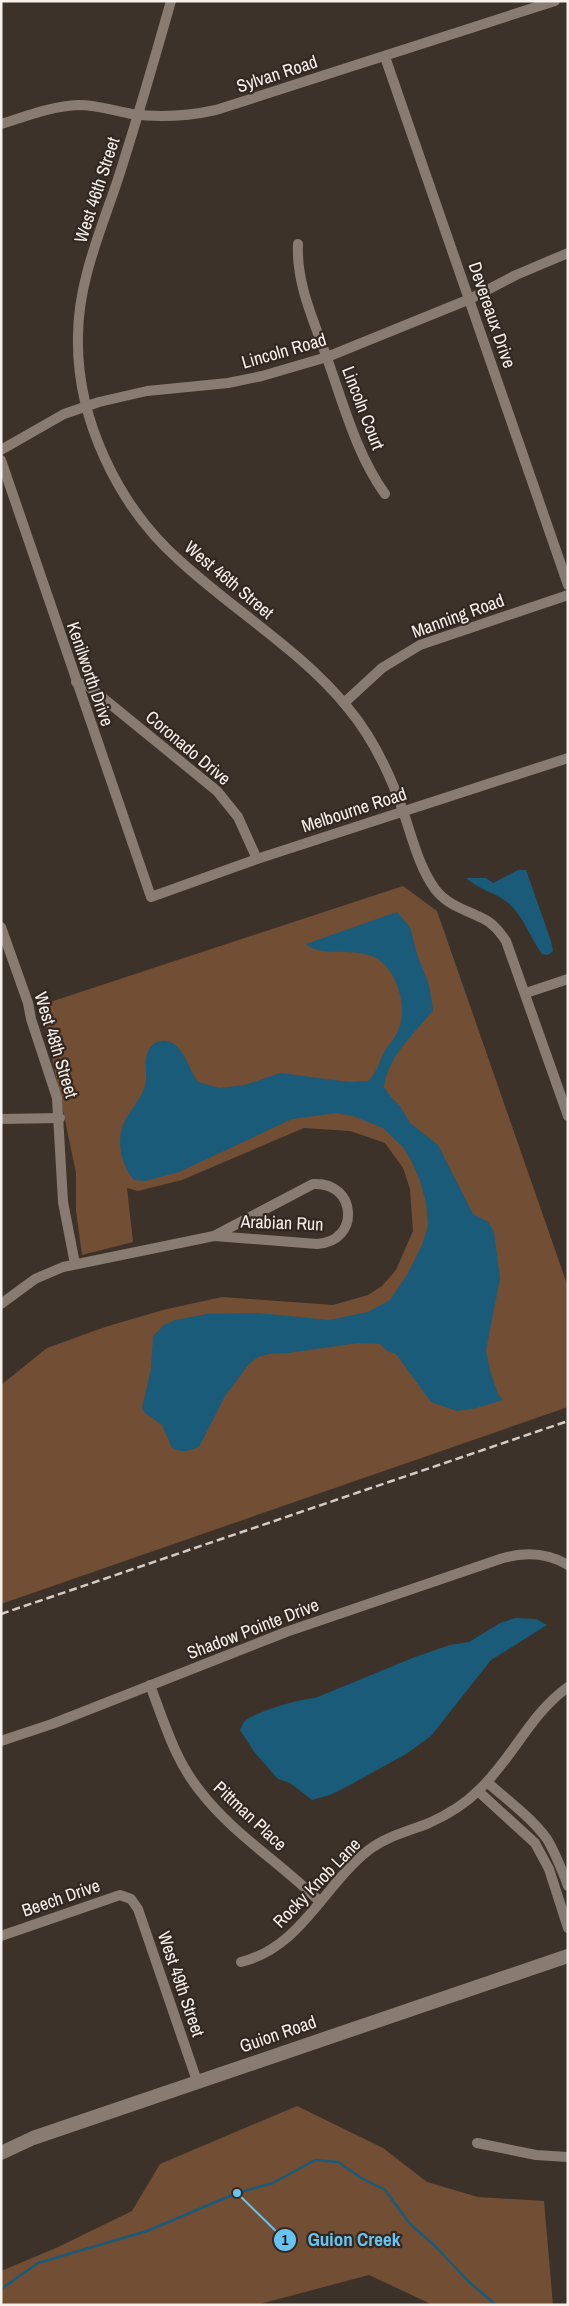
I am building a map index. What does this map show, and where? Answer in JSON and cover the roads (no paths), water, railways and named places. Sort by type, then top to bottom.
[{"type":"street","name":"West 46th Street","points":[[171,1],[139,114],[81,297],[78,354],[87,406],[95,432],[114,476],[136,510],[166,548],[314,672],[344,703],[364,729],[383,761],[424,867],[435,890],[455,907],[482,918],[498,930],[510,948],[568,1116]]},
{"type":"street","name":"Sylvan Road","points":[[1,124],[51,109],[72,106],[97,106],[139,114],[176,116],[221,109],[555,1]]},
{"type":"street","name":"Devereaux Drive","points":[[385,57],[568,585]]},
{"type":"street","name":"Lincoln Court","points":[[298,244],[298,264],[302,287],[358,444],[372,474],[386,494]]},
{"type":"street","name":"Lincoln Road","points":[[1,450],[55,419],[87,406],[138,393],[215,385],[262,376],[327,357],[470,299],[516,275],[568,253]]},
{"type":"street","name":"Kenilworth Drive","points":[[1,460],[151,897]]},
{"type":"street","name":"Manning Road","points":[[344,703],[382,668],[420,645],[568,595]]},
{"type":"street","name":"Coronado Drive","points":[[76,682],[87,685],[217,792],[238,817],[256,859]]},
{"type":"street","name":"Melbourne Road","points":[[151,897],[256,859],[568,758]]},
{"type":"street","name":"West 48th Street","points":[[1,927],[30,1009],[31,1019],[57,1098],[60,1118],[63,1202],[75,1264]]},
{"type":"street","points":[[526,993],[568,979]]},
{"type":"street","points":[[1,1120],[60,1118]]},
{"type":"street","name":"Arabian Run","points":[[1,1304],[36,1279],[55,1270],[75,1264],[214,1236],[322,1244],[332,1240],[343,1231],[348,1219],[348,1208],[337,1190],[327,1185],[313,1184],[214,1236]]},
{"type":"street","name":"Shadow Pointe Drive","points":[[1,1741],[304,1626],[518,1555],[544,1556],[568,1565]]},
{"type":"street","name":"Pittman Place","points":[[150,1685],[177,1756],[201,1793],[221,1815],[320,1902]]},
{"type":"street","name":"Rocky Knob Lane","points":[[241,1962],[257,1957],[278,1946],[292,1935],[355,1862],[374,1846],[396,1834],[445,1815],[478,1791],[487,1782],[541,1710],[568,1686]]},
{"type":"street","points":[[487,1782],[531,1821],[546,1839],[558,1860],[568,1886]]},
{"type":"street","points":[[478,1791],[535,1843],[549,1868],[568,1928]]},
{"type":"street","name":"Beech Drive","points":[[1,1936],[120,1895],[131,1899]]},
{"type":"street","name":"West 49th Street","points":[[131,1899],[138,1909],[197,2081]]},
{"type":"street","name":"Guion Road","points":[[1,2153],[33,2138],[197,2081],[568,1956]]},
{"type":"street","points":[[477,2143],[536,2155],[568,2157]]},
{"type":"water","points":[[518,870],[526,870],[551,941],[553,951],[548,955],[542,954],[513,907],[466,878],[486,878],[493,883]]},
{"type":"water","points":[[397,912],[410,927],[417,954],[429,985],[433,1010],[397,1055],[391,1065],[384,1087],[400,1106],[410,1123],[438,1145],[473,1214],[488,1222],[494,1232],[500,1278],[486,1350],[490,1371],[498,1394],[503,1400],[477,1408],[457,1411],[431,1402],[396,1354],[387,1351],[380,1344],[358,1343],[269,1354],[258,1357],[249,1364],[225,1396],[199,1447],[185,1451],[176,1450],[172,1448],[162,1425],[145,1413],[142,1408],[151,1369],[153,1336],[164,1325],[175,1320],[207,1314],[258,1313],[329,1320],[368,1312],[390,1300],[407,1275],[422,1245],[428,1226],[426,1202],[420,1181],[403,1147],[383,1128],[353,1116],[336,1113],[292,1119],[179,1172],[145,1181],[134,1180],[123,1160],[120,1137],[124,1122],[140,1098],[146,1082],[148,1052],[156,1043],[161,1041],[170,1042],[183,1054],[198,1082],[219,1088],[245,1085],[280,1073],[349,1082],[368,1081],[399,1028],[402,1009],[398,987],[388,968],[372,956],[319,950],[306,944]]},
{"type":"water","points":[[515,1618],[536,1619],[547,1625],[491,1660],[431,1736],[406,1754],[330,1795],[312,1800],[290,1783],[278,1779],[255,1753],[240,1730],[245,1721],[269,1709],[315,1698],[415,1657],[450,1645],[469,1642],[500,1623]]},
{"type":"waterway","points":[[1,2289],[38,2263],[147,2231],[237,2193],[273,2183],[315,2160],[338,2162],[361,2178],[385,2190],[410,2224],[434,2245],[469,2282],[496,2305]]},
{"type":"railway","points":[[1,1614],[568,1421]]},
{"type":"place","name":"Guion Creek","points":[[237,2193]]}]
